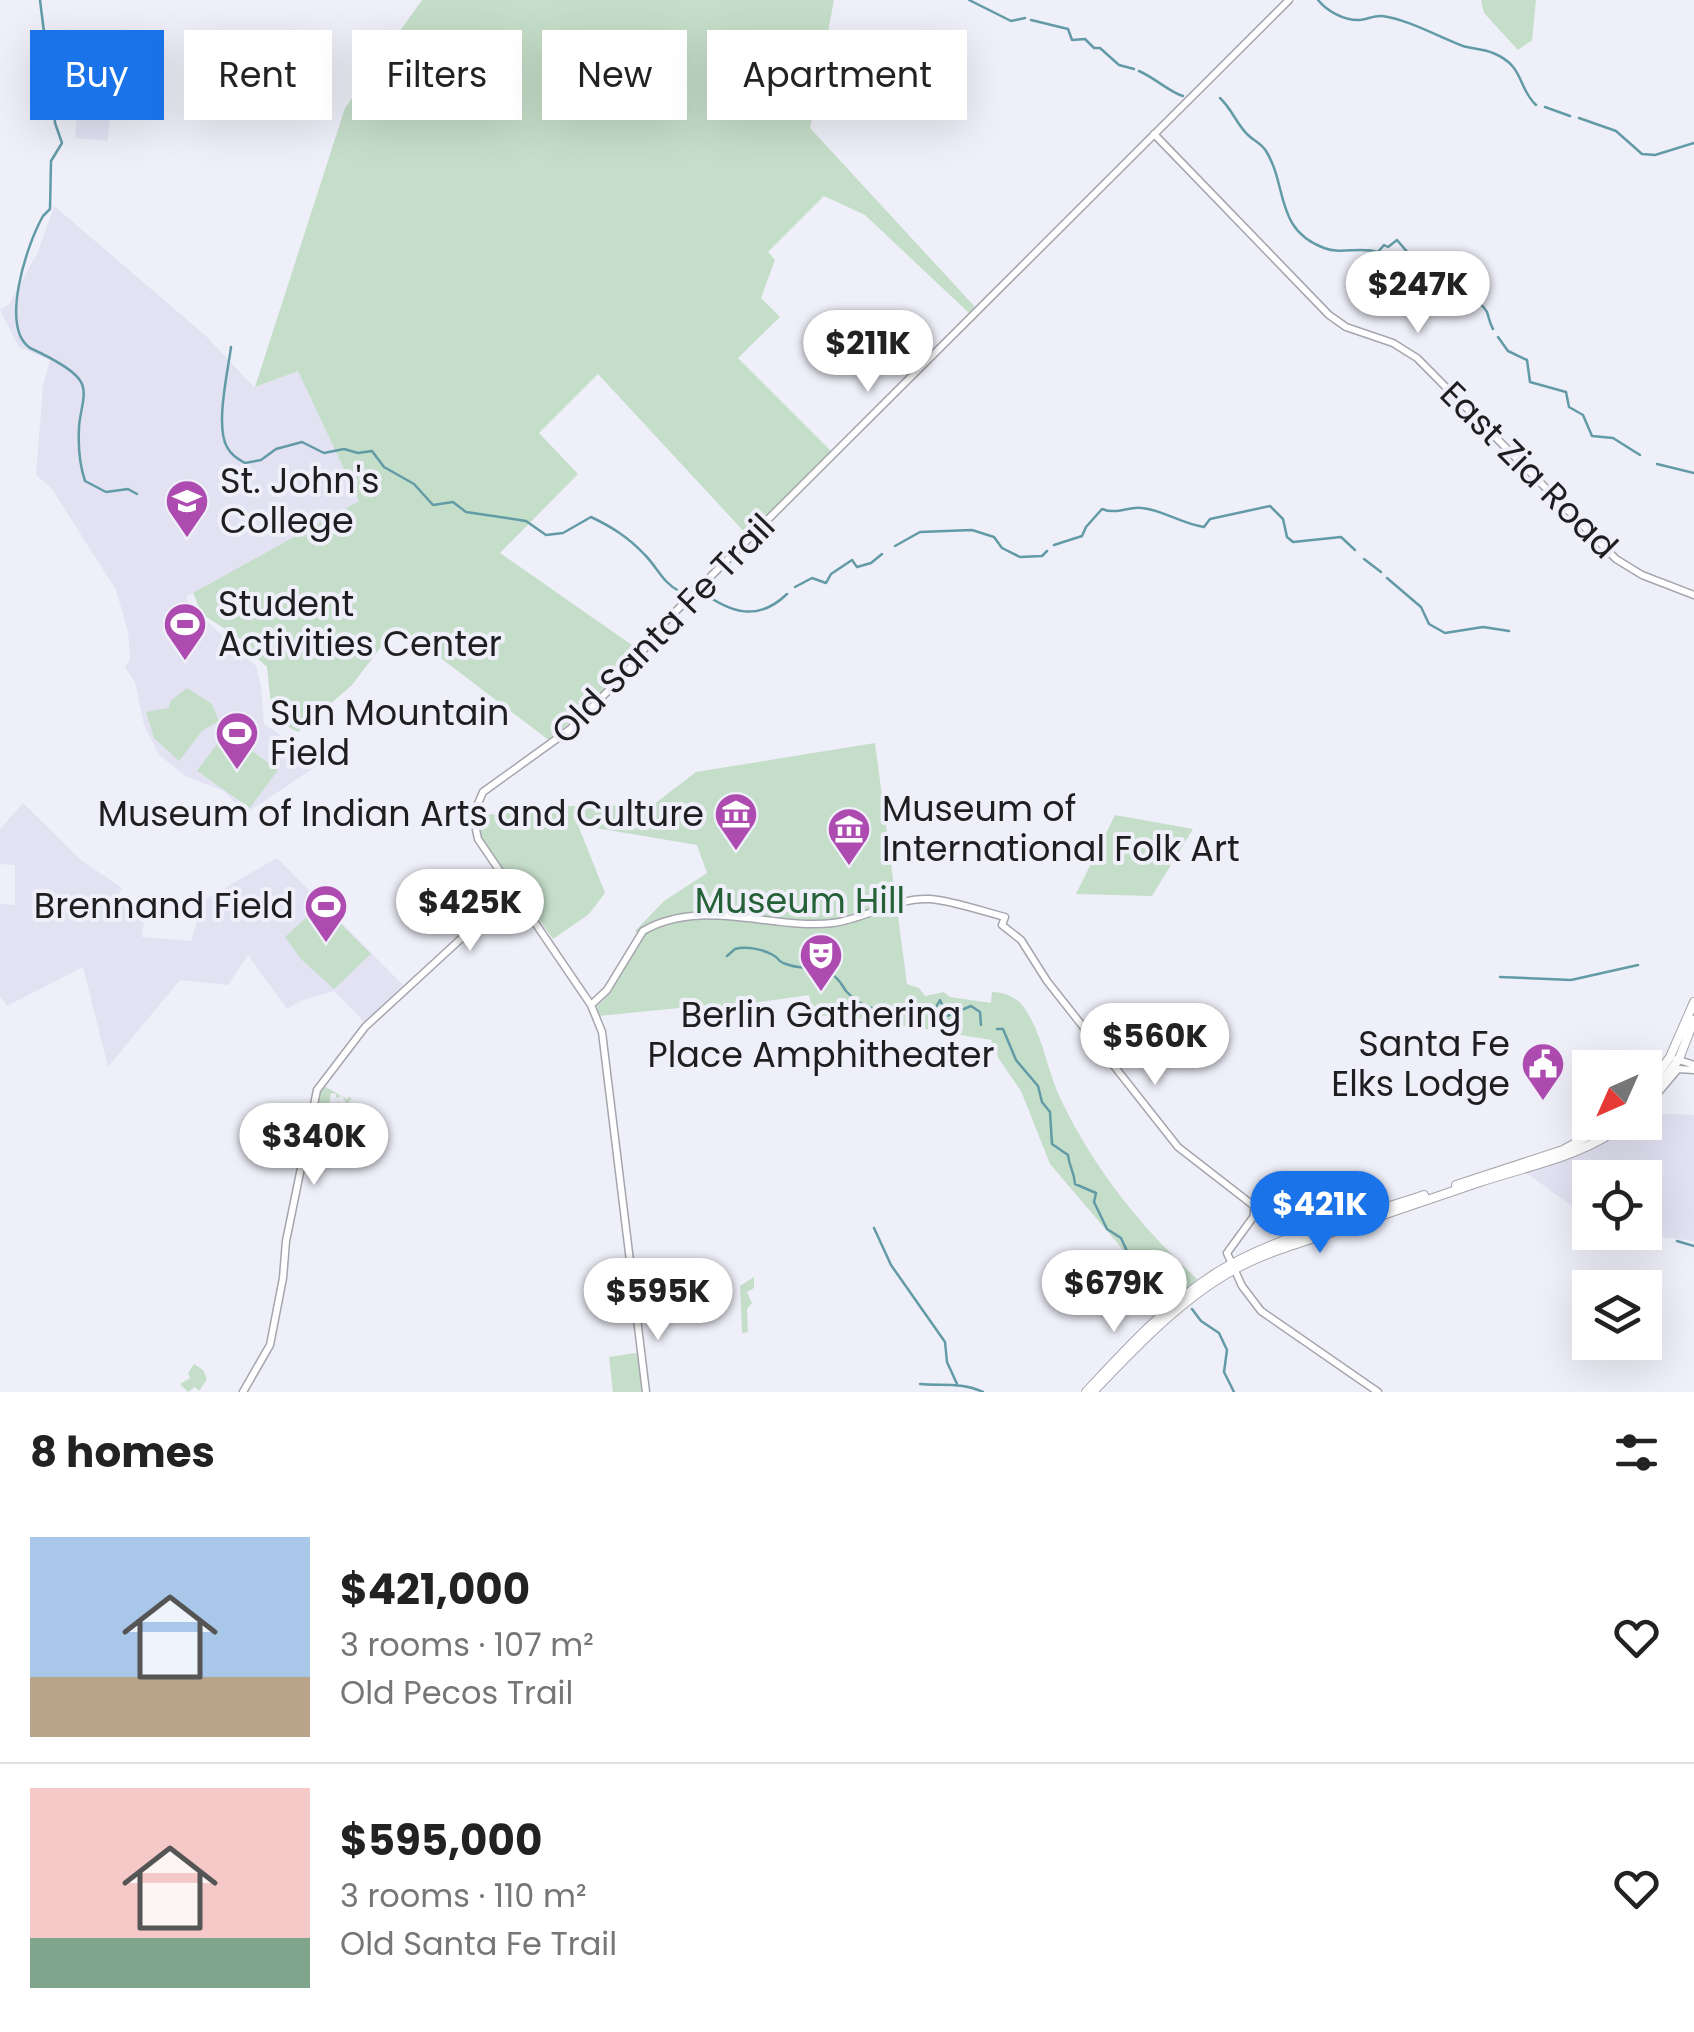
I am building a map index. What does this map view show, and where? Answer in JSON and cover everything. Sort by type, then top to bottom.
[{"type":"main road","points":[[1662,1071],[1694,1002]]},
{"type":"main road","points":[[1662,1080],[1679,1059],[1694,1020]]},
{"type":"main road","points":[[1086,1392],[1205,1280],[1302,1236],[1564,1150],[1583,1140]]},
{"type":"main road","points":[[1093,1392],[1128,1354],[1233,1267],[1574,1154],[1603,1140]]},
{"type":"street","name":"Old Santa Fe Trail","points":[[646,1392],[605,1045],[592,1005],[478,840],[473,825],[474,808],[490,786],[549,746],[601,699],[666,622],[1289,0]]},
{"type":"street","name":"East Zia Road","points":[[1154,134],[1333,319],[1412,354],[1616,559],[1642,575],[1694,595]]},
{"type":"street","points":[[592,1005],[606,990],[640,933],[684,919],[733,916],[822,924],[922,899],[1003,921],[1178,1146],[1254,1206],[1254,1216],[1227,1251],[1242,1286],[1261,1311],[1378,1392]]},
{"type":"street","points":[[242,1392],[270,1345],[292,1206],[316,1090],[365,1027],[409,984],[478,924],[494,915],[525,907]]},
{"type":"street","points":[[1679,1059],[1694,1068]]},
{"type":"street","points":[[1662,1085],[1678,1069],[1694,1068]]},
{"type":"shaded area","points":[[76,120],[110,120],[108,141],[75,138]]},
{"type":"shaded area","name":"St. John's College","points":[[54,206],[206,336],[254,387],[298,371],[360,501],[186,597],[191,607],[256,666],[264,724],[321,763],[245,814],[224,791],[187,777],[159,755],[144,725],[135,682],[125,667],[130,659],[128,632],[116,590],[52,489],[36,475],[43,386],[50,360],[19,347],[0,310],[9,304],[38,252]]},
{"type":"shaded area","points":[[23,803],[81,860],[122,888],[116,898],[144,919],[142,937],[191,941],[204,900],[277,858],[403,985],[365,1023],[334,991],[287,1009],[248,955],[228,985],[180,980],[108,1067],[83,967],[7,1006],[0,996],[0,904],[15,905],[15,865],[0,864],[0,829]]},
{"type":"shaded area","points":[[1662,1114],[1694,1115],[1694,1241],[1662,1237],[1662,1160],[1572,1160],[1572,1206],[1525,1172],[1588,1152],[1607,1140],[1662,1140]]},
{"type":"green space","points":[[422,0],[834,0],[828,30],[707,30],[707,120],[812,120],[810,128],[976,308],[970,314],[865,215],[824,196],[768,252],[775,260],[761,298],[780,317],[738,358],[832,452],[748,536],[598,374],[539,433],[578,474],[500,553],[639,650],[622,672],[550,741],[434,653],[390,635],[352,685],[298,732],[275,713],[267,667],[251,646],[202,614],[193,593],[359,501],[298,371],[255,387],[345,108],[352,98],[352,120],[522,120],[522,30],[401,30]]},
{"type":"green space","points":[[1481,0],[1536,0],[1532,40],[1518,50],[1484,13]]},
{"type":"green space","points":[[187,688],[212,704],[219,721],[202,731],[179,761],[154,738],[146,712],[169,708],[170,701]]},
{"type":"green space","name":"Sun Mountain Field","points":[[226,732],[278,770],[250,808],[197,771]]},
{"type":"green space","name":"Museum Hill","points":[[875,743],[907,984],[919,988],[925,996],[944,992],[950,997],[991,1003],[992,992],[997,992],[1022,1005],[1037,1031],[1062,1102],[1089,1151],[1138,1218],[1197,1279],[1174,1299],[1153,1285],[1050,1164],[1021,1091],[991,1040],[907,1026],[891,1028],[836,1014],[813,1018],[809,995],[711,1009],[710,1005],[599,1016],[597,1006],[611,992],[640,936],[635,931],[664,901],[707,873],[697,845],[578,825],[605,893],[589,914],[553,939],[479,835],[476,816],[564,806],[653,805],[696,772]]},
{"type":"green space","points":[[1115,815],[1193,829],[1152,896],[1076,894]]},
{"type":"green space","name":"Brennand Field","points":[[321,904],[371,954],[334,989],[301,959],[285,937]]},
{"type":"green space","points":[[326,1087],[342,1096],[336,1098],[331,1093],[328,1112],[340,1119],[340,1104],[335,1103],[339,1102],[348,1109],[357,1106],[358,1125],[353,1133],[312,1122],[318,1091]]},
{"type":"green space","points":[[754,1277],[754,1288],[747,1292],[752,1303],[747,1309],[748,1332],[742,1333],[740,1286]]},
{"type":"green space","points":[[639,1355],[643,1392],[613,1392],[609,1357]]},
{"type":"green space","points":[[194,1364],[207,1379],[199,1391],[195,1387],[188,1392],[180,1384],[190,1378],[188,1373]]},
{"type":"waterway","points":[[40,0],[46,48],[40,92],[54,107],[62,143],[51,161],[50,209],[36,229],[24,265],[16,305],[17,323],[21,338],[30,348],[65,367],[81,382],[84,392],[79,448],[85,481],[106,492],[128,489],[137,494]]},
{"type":"waterway","points":[[969,0],[1011,21],[1025,18]]},
{"type":"waterway","points":[[1318,0],[1347,18],[1392,18],[1463,46],[1493,53],[1516,70],[1536,105]]},
{"type":"waterway","points":[[1031,20],[1068,29],[1072,40],[1085,39],[1119,65],[1134,69]]},
{"type":"waterway","points":[[1139,71],[1183,96]]},
{"type":"waterway","points":[[1220,98],[1244,131],[1266,151],[1289,218],[1308,240],[1331,250],[1378,252],[1397,240],[1433,282],[1431,290],[1437,296],[1457,296],[1478,303],[1487,312],[1493,329]]},
{"type":"waterway","points":[[1545,107],[1570,116]]},
{"type":"waterway","points":[[1579,118],[1616,131],[1642,154],[1655,155],[1694,143]]},
{"type":"waterway","points":[[1498,337],[1508,351],[1527,360],[1530,382],[1566,392],[1569,407],[1583,415],[1592,436],[1613,438],[1640,455]]},
{"type":"waterway","points":[[231,347],[222,426],[229,450],[245,463],[302,442],[324,453],[344,449],[372,451],[384,467],[414,484],[433,505],[453,502],[466,512],[526,521],[546,535],[563,533],[591,517],[632,543],[673,588],[679,591],[692,587]]},
{"type":"waterway","points":[[1657,464],[1694,473]]},
{"type":"waterway","points":[[1054,545],[1082,536],[1102,509],[1150,509],[1204,527],[1210,519],[1270,506],[1283,519],[1287,537],[1293,542],[1341,537],[1355,550]]},
{"type":"waterway","points":[[895,546],[920,532],[972,530],[994,537],[1002,548],[1020,557],[1042,556],[1047,551]]},
{"type":"waterway","points":[[795,587],[812,578],[826,583],[831,574],[852,560],[857,567],[882,554]]},
{"type":"waterway","points":[[1364,559],[1381,572]]},
{"type":"waterway","points":[[1387,578],[1421,607],[1429,624],[1445,633],[1483,627],[1509,631]]},
{"type":"waterway","points":[[702,592],[723,605],[744,611],[766,608],[787,594]]},
{"type":"waterway","points":[[727,956],[735,949],[754,949],[792,966],[826,972],[836,977],[858,1002],[880,1010],[902,1008],[906,1012],[917,1004],[932,1014],[940,1000],[947,1016],[971,1006],[980,1012],[981,1025]]},
{"type":"waterway","points":[[1500,977],[1571,980],[1638,965]]},
{"type":"waterway","points":[[997,1029],[1003,1029],[1016,1060],[1038,1086],[1042,1102],[1050,1112],[1052,1144],[1068,1155],[1075,1184],[1096,1193],[1094,1202],[1107,1229],[1121,1238],[1127,1251],[1150,1267],[1147,1277],[1166,1284],[1165,1289],[1176,1296]]},
{"type":"waterway","points":[[874,1228],[891,1265],[945,1342],[947,1362],[957,1384]]},
{"type":"waterway","points":[[1677,1241],[1694,1246]]},
{"type":"waterway","points":[[1192,1309],[1219,1333],[1227,1350],[1224,1372],[1234,1392]]},
{"type":"waterway","points":[[920,1384],[960,1386],[983,1392]]},
{"type":"place","name":"St. John's College","points":[[187,539]]},
{"type":"place","name":"Student Activities Center","points":[[185,662]]},
{"type":"place","name":"Sun Mountain Field","points":[[237,771]]},
{"type":"place","name":"Museum of Indian Arts and Culture","points":[[736,852]]},
{"type":"place","name":"Museum of International Folk Art","points":[[849,867]]},
{"type":"place","name":"Brennand Field","points":[[326,944]]},
{"type":"place","name":"Berlin Gathering Place Amphitheater","points":[[821,993]]},
{"type":"place","name":"Santa Fe Elks Lodge","points":[[1543,1102]]}]
